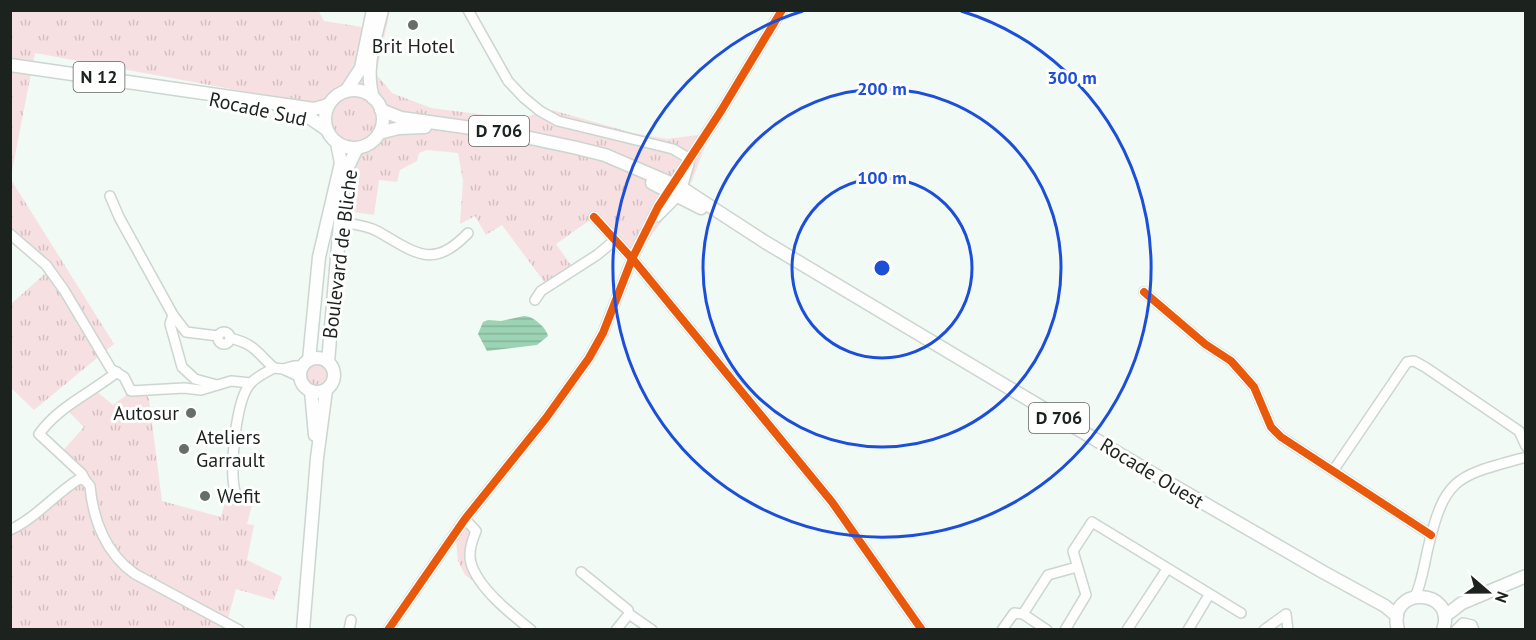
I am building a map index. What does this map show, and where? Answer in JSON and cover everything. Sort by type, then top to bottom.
[{"type":"main road","points":[[346,91],[361,68],[373,10]]},
{"type":"main road","points":[[373,98],[365,92],[346,91],[339,94],[328,105],[325,113],[326,129],[337,143],[357,148],[373,140],[379,133],[381,110],[373,98],[368,82],[382,10]]},
{"type":"main road","name":"Rocade Sud","points":[[10,65],[44,68],[188,92],[314,109],[328,105]]},
{"type":"main road","name":"Rocade Sud","points":[[188,92],[200,97],[307,116],[326,129]]},
{"type":"main road","name":"Rocade Ouest","points":[[381,110],[401,118],[507,133],[605,155],[676,187],[1143,468],[1385,606],[1397,626]]},
{"type":"main road","name":"Rocade Ouest","points":[[379,133],[399,128],[453,126]]},
{"type":"main road","name":"Boulevard de Bliche","points":[[304,368],[319,257],[341,163],[337,143]]},
{"type":"main road","name":"Boulevard de Bliche","points":[[328,362],[339,222],[345,177],[357,148]]},
{"type":"main road","points":[[319,358],[328,362],[335,375],[332,384],[326,390],[316,393],[303,386],[304,368],[319,358]]},
{"type":"main road","points":[[303,630],[326,390]]},
{"type":"main road","points":[[311,391],[318,458]]},
{"type":"main road","points":[[1442,611],[1526,576]]},
{"type":"main road","name":"Rocade Ouest","points":[[1356,590],[1403,603]]},
{"type":"main road","points":[[1397,626],[1403,603],[1415,597],[1428,596],[1442,611],[1443,630]]},
{"type":"street","points":[[468,10],[508,81],[523,98],[540,111],[558,121],[673,149],[690,159]]},
{"type":"street","points":[[387,630],[465,519],[546,418],[589,358],[603,333],[648,226],[676,187],[690,159],[782,10]]},
{"type":"street","points":[[110,196],[119,217],[173,315],[186,332],[219,336],[225,332],[230,338],[246,342],[254,347],[278,368]]},
{"type":"street","points":[[594,217],[805,469],[865,546],[922,630]]},
{"type":"street","points":[[339,222],[375,230],[399,245],[416,252],[440,255],[456,245],[468,233]]},
{"type":"street","points":[[10,234],[46,265],[64,290],[111,369],[124,377],[130,391],[184,388],[201,390],[231,381],[251,383]]},
{"type":"street","points":[[535,300],[541,291],[597,255],[615,240]]},
{"type":"street","points":[[1144,292],[1205,344],[1231,361],[1254,387],[1271,427],[1281,436],[1431,535]]},
{"type":"street","points":[[173,315],[170,324],[182,367],[195,379],[217,385]]},
{"type":"street","points":[[1333,471],[1407,362],[1414,361],[1425,366],[1520,431],[1526,446]]},
{"type":"street","points":[[235,490],[233,483],[239,409],[243,395],[251,383],[278,368],[291,366],[304,368]]},
{"type":"street","points":[[117,372],[72,402],[39,434],[82,474],[90,486],[92,506],[97,521],[120,564],[238,630]]},
{"type":"street","points":[[1415,597],[1423,576],[1431,535],[1442,501],[1455,483],[1470,473],[1526,457]]},
{"type":"street","points":[[10,530],[32,516],[79,479],[85,480]]},
{"type":"street","points":[[465,519],[476,531],[470,550],[471,564],[477,575],[493,598],[531,630]]},
{"type":"street","points":[[1065,630],[1086,595],[1073,551],[1092,522],[1241,613]]},
{"type":"street","points":[[1023,614],[1048,574],[1077,567]]},
{"type":"street","points":[[1127,630],[1167,569]]},
{"type":"street","points":[[581,572],[624,605],[629,614],[652,630]]},
{"type":"street","points":[[1423,576],[1428,596]]},
{"type":"street","points":[[1188,630],[1209,595]]},
{"type":"street","points":[[616,630],[629,614]]},
{"type":"street","points":[[1002,630],[1014,614],[1023,614],[1047,630]]},
{"type":"street","points":[[1264,630],[1286,614],[1288,630]]},
{"type":"street","points":[[1456,630],[1463,623],[1472,625],[1474,630]]},
{"type":"green space","points":[[318,10],[324,21],[362,27],[365,11],[390,11],[376,74],[392,93],[431,108],[518,119],[552,110],[633,133],[667,139],[698,135],[708,138],[692,181],[638,253],[611,240],[593,218],[556,244],[573,268],[545,283],[502,225],[486,235],[475,216],[460,224],[463,181],[458,153],[427,150],[419,153],[417,161],[400,170],[397,182],[379,180],[374,215],[347,211],[358,158],[308,103],[35,53],[11,176],[11,11]]},
{"type":"green space","points":[[10,178],[114,344],[34,410],[11,388],[11,304],[49,270],[11,239]]},
{"type":"green space","points":[[313,363],[323,363],[330,370],[330,380],[323,387],[313,387],[306,380],[306,370]]},
{"type":"green space","points":[[140,385],[149,399],[162,501],[221,517],[227,495],[253,502],[247,524],[254,525],[247,560],[282,577],[274,600],[236,589],[226,626],[231,629],[11,629],[10,527],[45,503],[78,474],[58,456],[84,427],[68,411],[96,391],[113,405]]},
{"type":"green space","points":[[467,527],[472,531],[470,542],[479,585],[465,575],[458,561],[456,540]]},
{"type":"shaded area","points":[[524,316],[539,323],[548,336],[537,345],[487,351],[478,334],[483,322]]},
{"type":"cycle path","points":[[388,630],[465,519],[546,418],[589,358],[603,333],[632,259],[658,207],[721,111],[782,10]]},
{"type":"cycle path","points":[[594,217],[636,263],[832,502],[922,630]]},
{"type":"cycle path","points":[[1144,292],[1205,344],[1231,361],[1254,387],[1271,427],[1281,437],[1431,535]]},
{"type":"place","name":"Brit Hotel","points":[[413,25]]},
{"type":"place","name":"Autosur","points":[[191,413]]},
{"type":"place","name":"Ateliers Garrault","points":[[184,449]]},
{"type":"place","name":"Wefit","points":[[205,496]]}]
